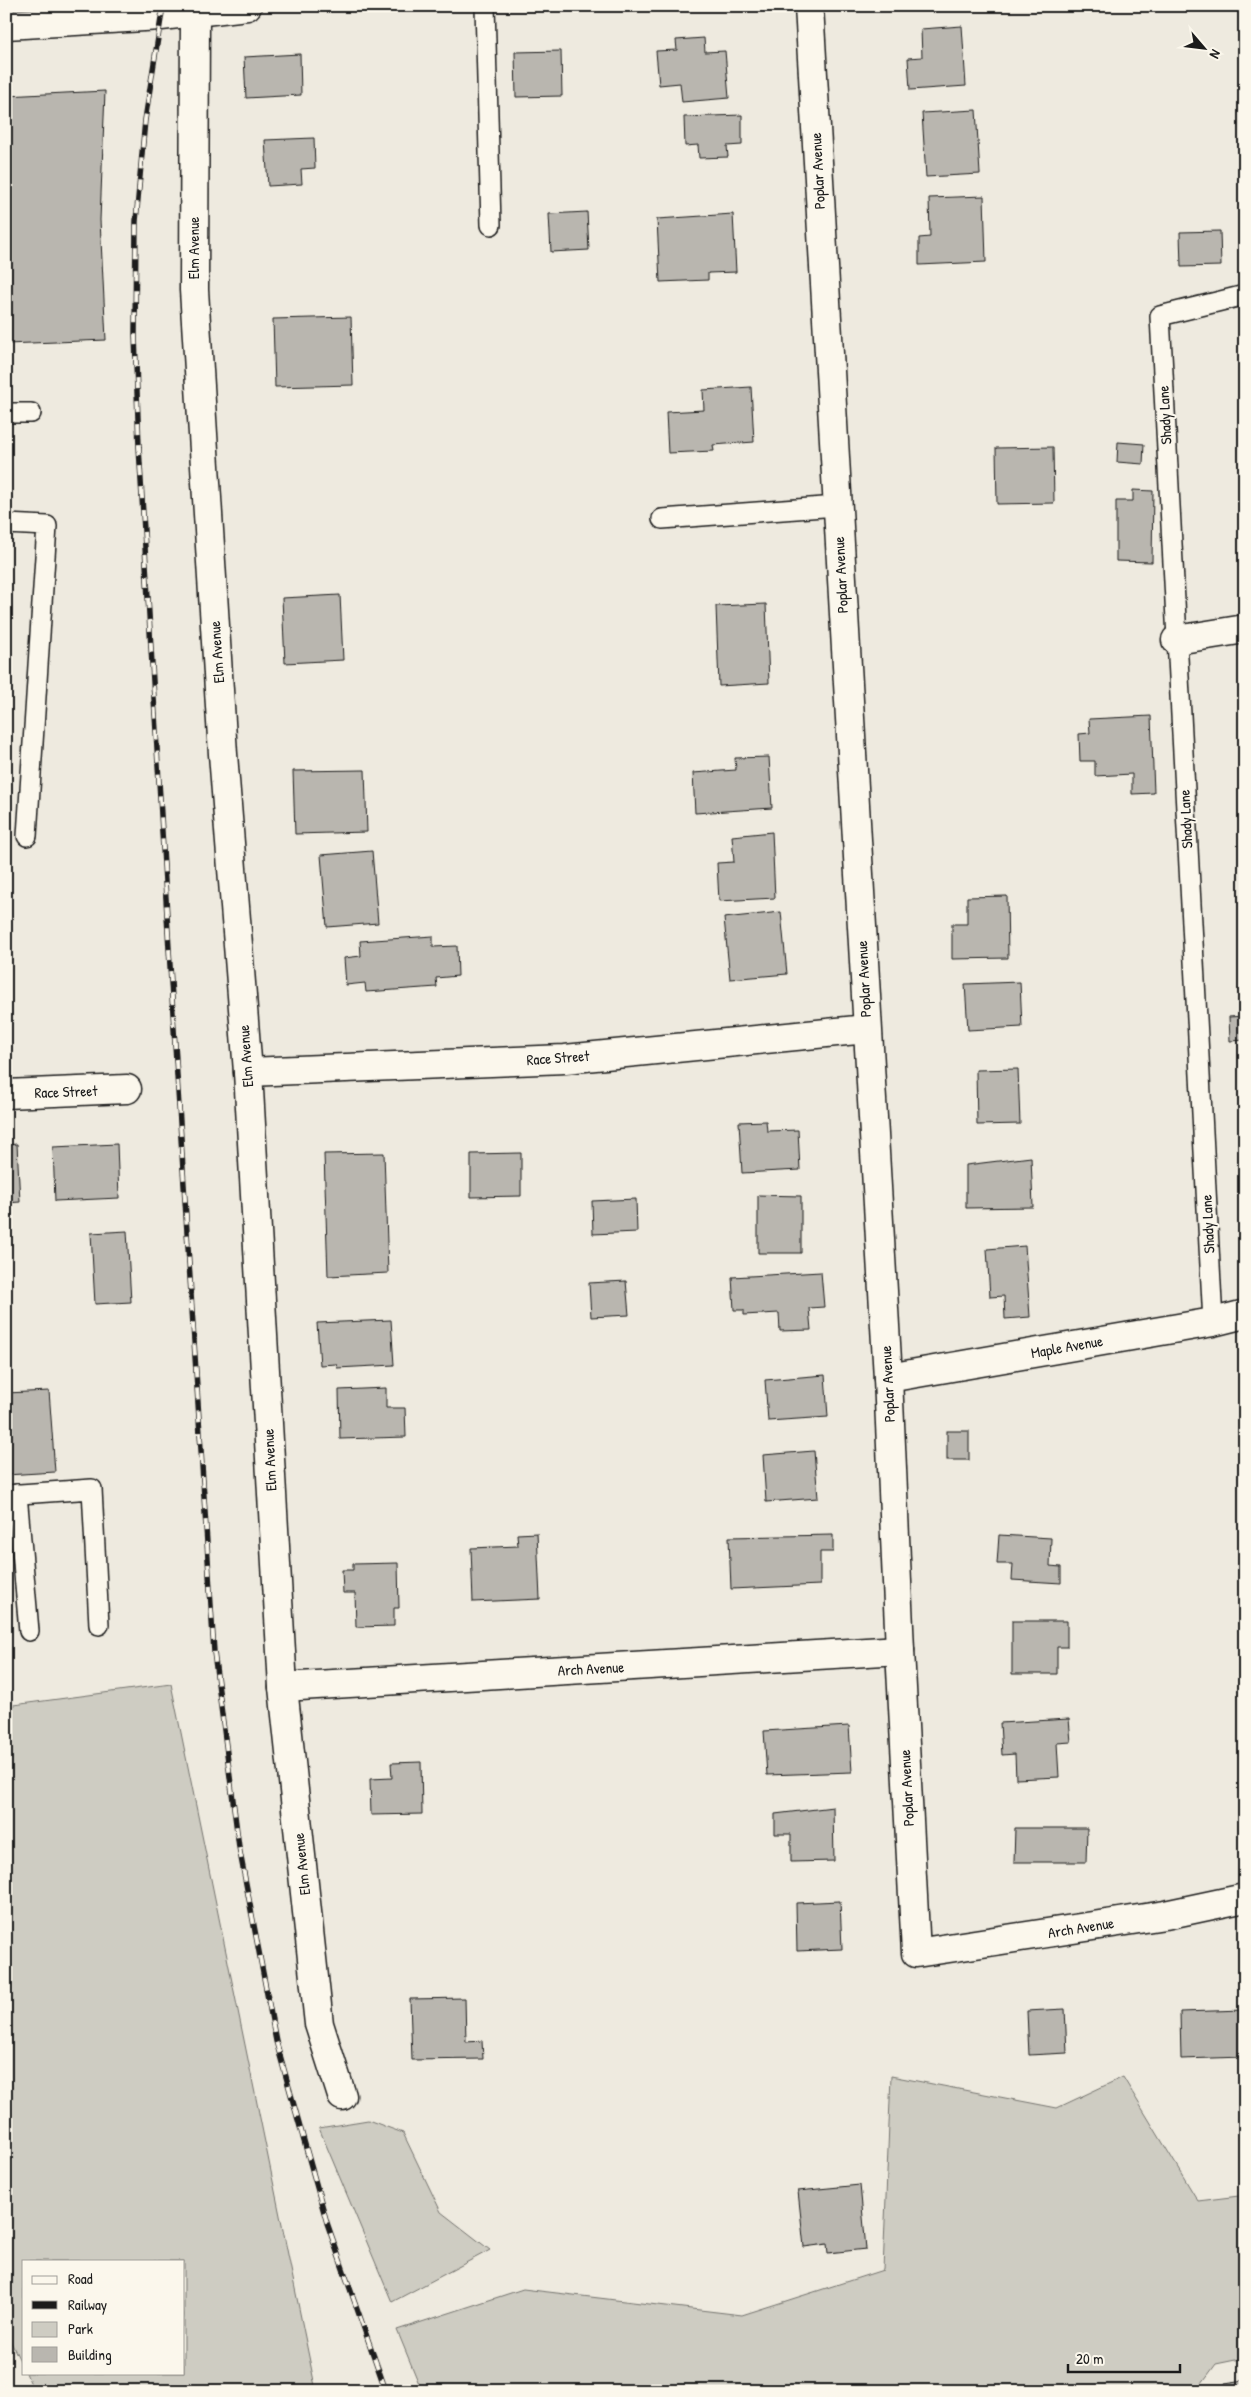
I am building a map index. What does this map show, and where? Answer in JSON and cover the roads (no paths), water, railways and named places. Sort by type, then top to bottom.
[{"type":"street","points":[[6,25],[113,12],[161,16],[247,6]]},
{"type":"street","name":"Poplar Avenue","points":[[809,6],[866,1029],[888,1378],[916,1953]]},
{"type":"street","name":"Elm Avenue","points":[[195,11],[194,290],[223,754],[248,1072],[283,1687],[319,2024],[342,2096]]},
{"type":"street","points":[[1176,640],[1245,629]]},
{"type":"street","name":"Race Street","points":[[248,1072],[565,1058],[866,1029]]},
{"type":"street","name":"Race Street","points":[[6,1094],[127,1089]]},
{"type":"street","name":"Maple Avenue","points":[[888,1378],[1213,1322],[1245,1314]]},
{"type":"street","name":"Arch Avenue","points":[[283,1687],[900,1650]]},
{"type":"street","name":"Arch Avenue","points":[[916,1953],[1165,1915],[1245,1898]]},
{"type":"lane","points":[[485,6],[491,225]]},
{"type":"lane","name":"Shady Lane","points":[[1213,1322],[1160,316],[1245,296]]},
{"type":"lane","points":[[6,413],[31,413]]},
{"type":"lane","points":[[662,519],[837,506]]},
{"type":"lane","points":[[6,524],[47,526],[27,836]]},
{"type":"lane","points":[[29,1631],[12,1495],[92,1489],[99,1625]]},
{"type":"railway","points":[[163,6],[145,120],[136,221],[135,335],[139,447],[171,982],[214,1652],[239,1847],[276,2041],[327,2223],[386,2391]]}]
